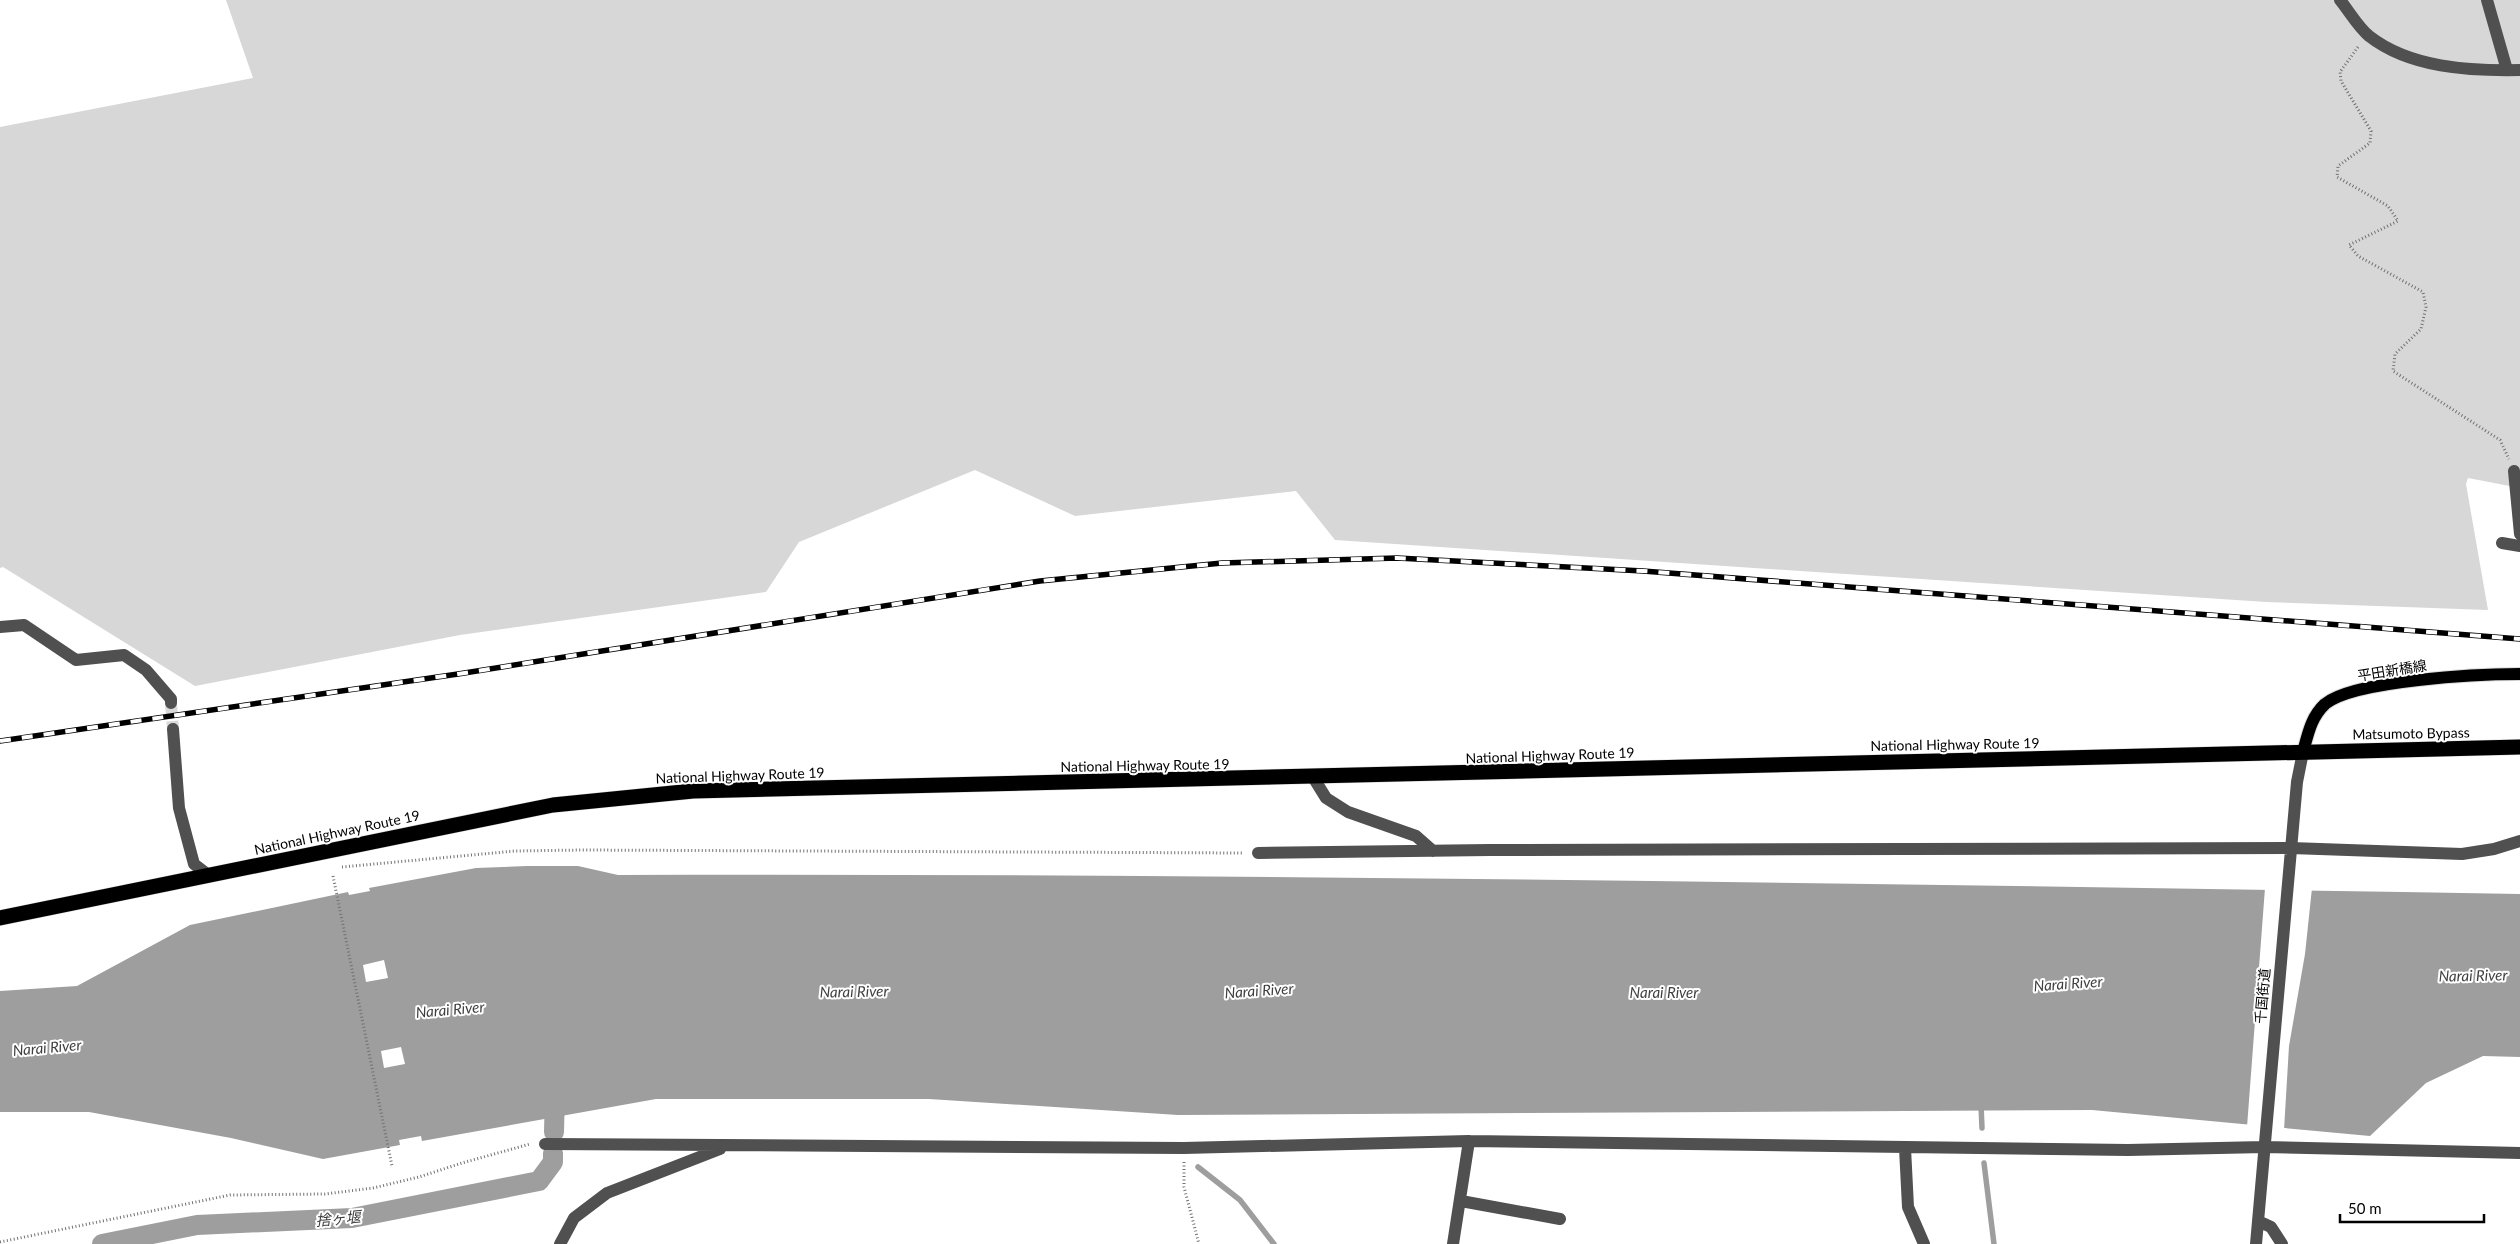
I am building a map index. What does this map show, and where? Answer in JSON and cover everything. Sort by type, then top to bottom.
[{"type":"highway","name":"Matsumoto Bypass","points":[[2303,752],[2520,747]]},
{"type":"highway","name":"National Highway Route 19","points":[[0,918],[493,816],[612,797],[692,791],[1313,778],[2303,752]]},
{"type":"main road","name":"平田新橋線","points":[[2303,752],[2311,724],[2321,708],[2328,702],[2358,690],[2444,677],[2520,674]]},
{"type":"street","points":[[2340,0],[2367,35],[2393,52],[2421,63],[2520,70]]},
{"type":"street","points":[[2487,0],[2507,70]]},
{"type":"street","points":[[2514,470],[2520,534]]},
{"type":"street","points":[[2502,543],[2520,546]]},
{"type":"street","points":[[0,628],[24,625],[76,660],[124,655],[146,670],[171,699],[171,703]]},
{"type":"street","points":[[173,729],[179,808],[194,864],[208,874]]},
{"type":"street","name":"千国街道","points":[[2256,1244],[2291,855],[2303,752]]},
{"type":"street","points":[[1313,778],[1326,798],[1348,812],[1416,836],[1433,851]]},
{"type":"street","points":[[1258,853],[1433,851],[2462,854],[2494,850],[2520,841]]},
{"type":"street","points":[[545,1144],[1184,1148],[1469,1142],[2128,1150],[2264,1142],[2520,1153]]},
{"type":"street","points":[[1453,1244],[1469,1142]]},
{"type":"street","points":[[560,1244],[574,1218],[607,1193],[727,1146]]},
{"type":"street","points":[[1905,1148],[1908,1207],[1924,1244]]},
{"type":"street","points":[[1461,1201],[1560,1219]]},
{"type":"street","points":[[2258,1222],[2271,1227],[2282,1244]]},
{"type":"path","points":[[2367,35],[2340,72],[2341,81],[2371,131],[2370,143],[2338,166],[2337,177],[2388,206],[2398,221],[2349,245],[2358,256],[2423,292],[2426,307],[2422,328],[2395,354],[2392,371],[2500,440],[2514,470]]},
{"type":"path","points":[[338,867],[515,851],[1258,853]]},
{"type":"path","points":[[333,876],[392,1166]]},
{"type":"path","points":[[0,1242],[230,1195],[325,1194],[373,1188],[419,1178],[525,1145],[545,1144]]},
{"type":"path","points":[[1184,1148],[1184,1188],[1200,1244]]},
{"type":"shaded area","points":[[226,0],[2520,0],[2520,488],[2468,478],[2466,484],[2488,610],[2266,602],[1335,540],[1296,491],[1075,516],[975,470],[799,542],[766,592],[460,635],[195,686],[3,567],[0,568],[0,127],[253,78]]},
{"type":"water","name":"Narai River","points":[[578,866],[618,875],[1331,877],[2520,894],[2520,1057],[2483,1056],[2426,1083],[2370,1136],[2092,1110],[1178,1115],[929,1099],[656,1099],[422,1141],[421,1136],[399,1140],[400,1145],[323,1159],[231,1138],[89,1112],[0,1112],[0,991],[77,986],[190,925],[348,892],[349,895],[370,891],[369,888],[476,868]],"holes":[[[384,960],[388,978],[366,982],[363,965]],[[401,1047],[405,1064],[384,1068],[381,1051]]]},
{"type":"pier","points":[[2265,888],[2312,888],[2305,954],[2289,1046],[2284,1130],[2247,1127]]},
{"type":"waterway","name":"捨ヶ堰","points":[[554,1132],[555,1090]]},
{"type":"waterway","points":[[1981,1105],[1982,1128]]},
{"type":"waterway","name":"捨ヶ堰","points":[[102,1244],[197,1225],[352,1218],[539,1181],[553,1162],[553,1153]]},
{"type":"waterway","points":[[1984,1163],[1994,1244]]},
{"type":"waterway","points":[[1198,1167],[1240,1200],[1274,1244]]},
{"type":"tunnel","points":[[171,703],[173,729]]},
{"type":"railway","points":[[0,741],[458,674],[1040,581],[1222,563],[1397,558],[1643,571],[2520,639]]}]
